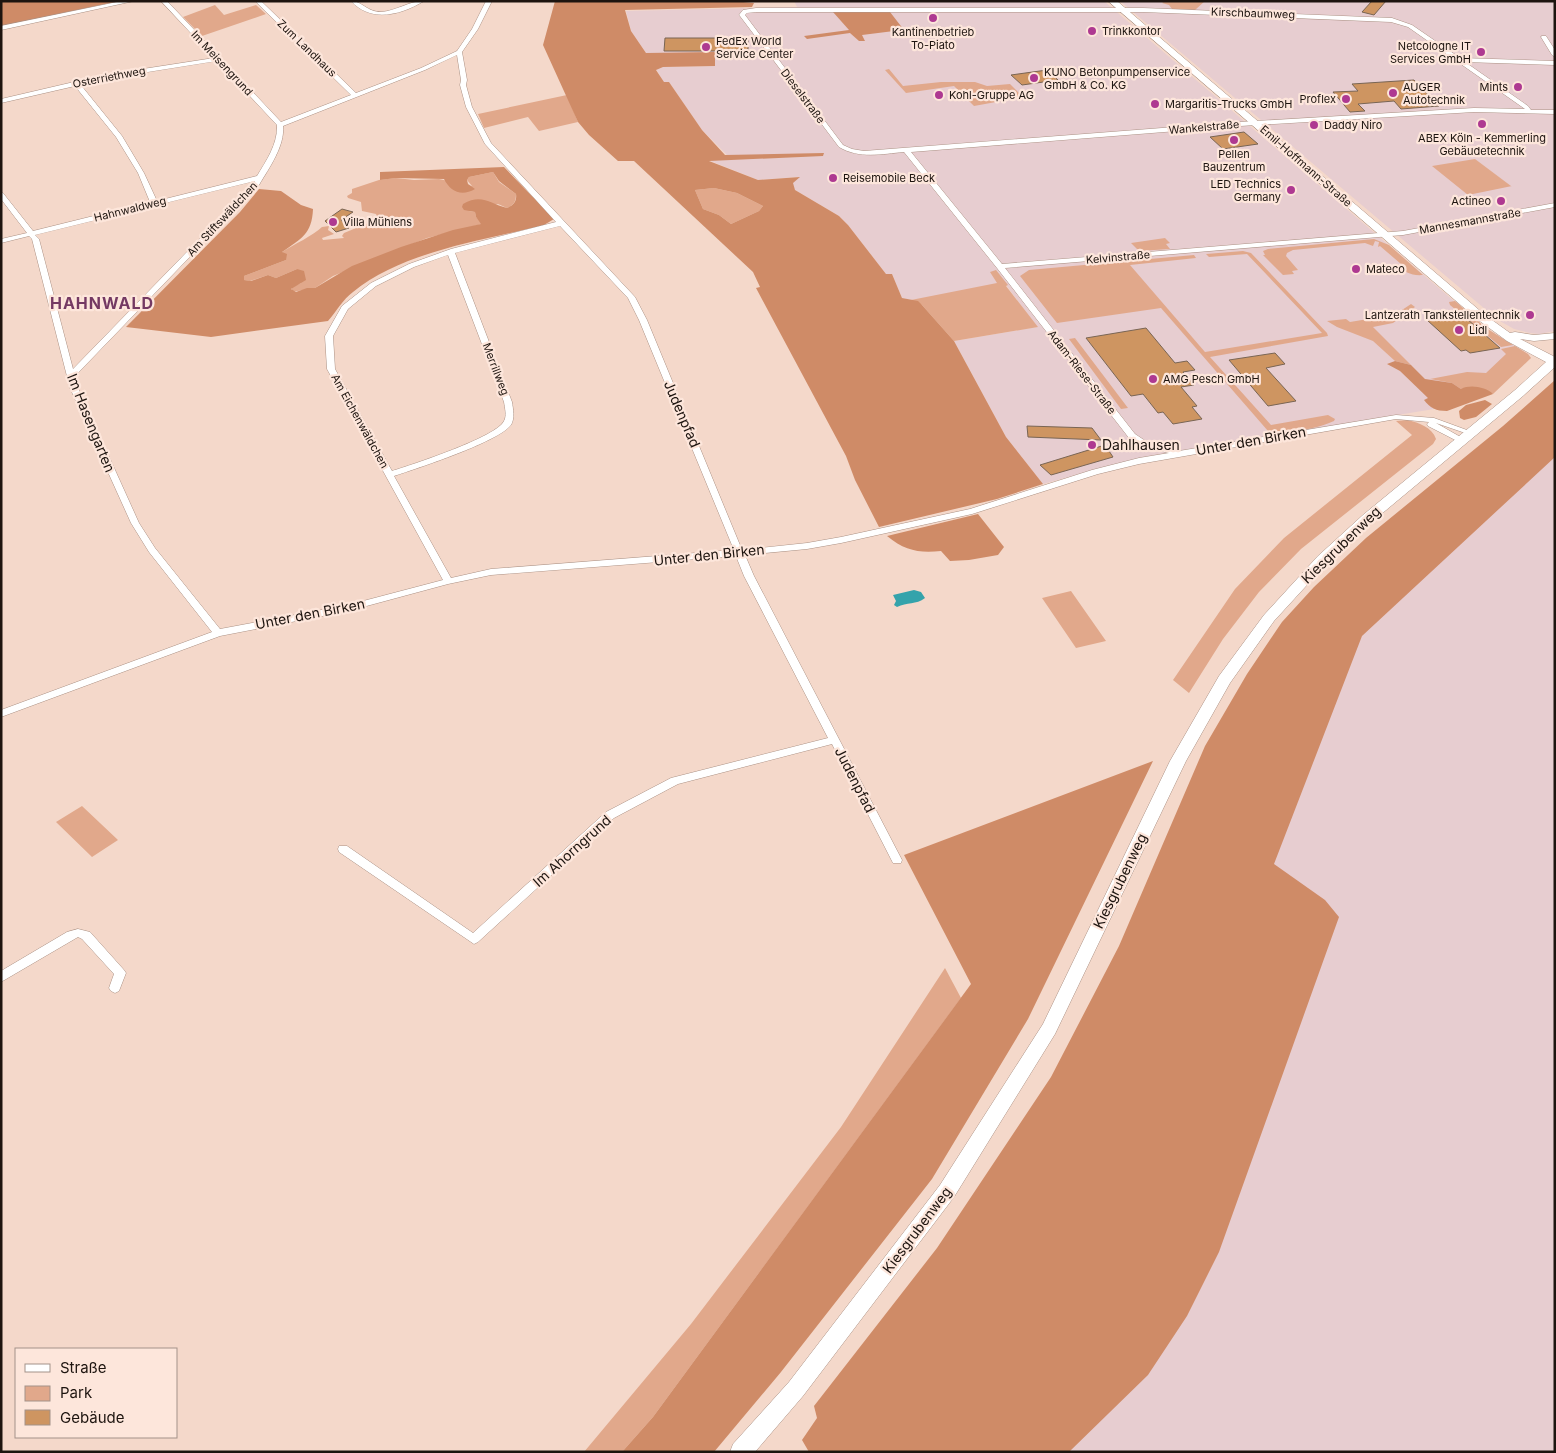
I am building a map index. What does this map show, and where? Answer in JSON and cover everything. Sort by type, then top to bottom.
[{"type":"main road","name":"Emil-Hoffmann-Straße","points":[[1112,1],[1481,317],[1511,339],[1554,359]]},
{"type":"main road","name":"Emil-Hoffmann-Straße","points":[[1500,330],[1516,335],[1554,359]]},
{"type":"main road","points":[[1516,335],[1534,338],[1555,336]]},
{"type":"main road","name":"Kiesgrubenweg","points":[[740,1452],[796,1389],[946,1191],[1044,1036],[1178,761],[1224,680],[1269,618],[1323,559],[1401,489],[1466,437],[1554,359]]},
{"type":"street","points":[[1,28],[131,1]]},
{"type":"street","name":"Im Meisengrund","points":[[164,1],[280,125]]},
{"type":"street","name":"Zum Landhaus","points":[[258,1],[356,95]]},
{"type":"street","points":[[354,1],[365,11],[380,13],[397,10],[420,1]]},
{"type":"street","points":[[280,125],[423,69],[459,52],[484,14],[488,1]]},
{"type":"street","name":"Kirschbaumweg","points":[[745,11],[1123,10],[1386,19],[1410,26],[1461,60]]},
{"type":"street","name":"Dieselstraße","points":[[745,11],[742,13],[743,18],[841,146],[854,152]]},
{"type":"street","points":[[1544,37],[1555,55]]},
{"type":"street","name":"Judenpfad","points":[[459,52],[467,101],[480,131],[493,150],[631,297],[643,320],[749,576],[897,860]]},
{"type":"street","name":"Osterriethweg","points":[[1,101],[76,83],[219,59]]},
{"type":"street","points":[[1461,60],[1555,63]]},
{"type":"street","points":[[1461,60],[1529,111]]},
{"type":"street","points":[[76,83],[119,136],[141,173],[154,203]]},
{"type":"street","name":"Wankelstraße","points":[[854,152],[906,150],[1256,123],[1466,111],[1555,112]]},
{"type":"street","name":"Am Stiftswäldchen","points":[[71,376],[250,191],[274,151],[280,133],[280,125]]},
{"type":"street","points":[[906,150],[1000,266]]},
{"type":"street","name":"Hahnwaldweg","points":[[1,241],[259,178]]},
{"type":"street","name":"Im Hasengarten","points":[[1,194],[36,239],[71,376],[102,454],[142,536],[218,634]]},
{"type":"street","name":"Mannesmannstraße","points":[[1386,234],[1555,205]]},
{"type":"street","name":"Am Eichenwäldchen","points":[[448,581],[331,369],[326,349],[328,338],[344,310],[368,288],[404,268],[451,252],[562,223]]},
{"type":"street","name":"Kelvinstraße","points":[[1000,266],[1386,234]]},
{"type":"street","name":"Merrillweg","points":[[390,475],[496,432],[507,423],[510,413],[508,402],[451,252]]},
{"type":"street","name":"Adam-Riese-Straße","points":[[1000,266],[1132,436],[1144,444],[1181,454]]},
{"type":"street","name":"Unter den Birken","points":[[1,714],[218,634],[348,608],[448,581],[491,572],[639,562],[824,543],[972,511],[1095,472],[1181,454],[1396,417],[1434,420],[1466,437]]},
{"type":"street","name":"Unter den Birken","points":[[1424,420],[1466,437]]},
{"type":"street","name":"Im Ahorngrund","points":[[343,849],[474,939],[610,815],[675,781],[834,740]]},
{"type":"street","points":[[1,977],[71,936],[78,934],[86,936],[120,973],[115,988]]},
{"type":"shaded area","points":[[1,1],[120,1],[1,26]]},
{"type":"shaded area","points":[[555,1],[733,1],[754,3],[752,7],[625,10],[631,31],[646,53],[715,52],[715,66],[663,67],[656,70],[664,82],[669,82],[702,130],[725,155],[824,153],[823,156],[709,161],[758,180],[800,177],[793,183],[795,190],[839,216],[886,274],[892,274],[902,298],[918,301],[954,341],[1006,437],[1043,484],[997,499],[879,527],[855,480],[846,456],[756,288],[760,287],[753,272],[634,161],[618,161],[589,135],[578,122],[543,45]],"holes":[[[714,188],[737,193],[763,206],[759,211],[731,224],[719,215],[703,209],[695,190]]]},
{"type":"shaded area","points":[[794,1],[1104,1],[1486,328],[1528,354],[1531,358],[1490,385],[1434,409],[1149,456],[1043,484],[1006,437],[954,341],[1037,327],[1006,285],[911,300],[902,298],[892,274],[886,274],[848,225],[839,216],[795,190],[792,183],[799,177],[758,180],[708,160],[731,159],[702,130],[669,82],[664,83],[656,69],[663,67],[715,66],[715,53],[646,53],[631,31],[626,11],[797,7]]},
{"type":"shaded area","points":[[1120,1],[1555,1],[1555,331],[1539,334],[1530,333],[1514,329],[1498,320]]},
{"type":"shaded area","points":[[833,12],[890,12],[904,30],[896,34],[894,31],[862,35],[865,41],[859,41],[850,33],[807,39],[804,36],[849,30]]},
{"type":"shaded area","points":[[504,167],[554,219],[544,225],[444,249],[395,266],[373,278],[349,295],[328,321],[211,337],[126,327],[240,212],[259,189],[281,191],[301,205],[313,209],[312,217],[308,230],[304,235],[282,252],[287,254],[286,260],[244,276],[244,280],[251,281],[268,275],[276,278],[297,269],[304,271],[306,280],[291,289],[296,292],[307,288],[315,288],[352,266],[401,247],[453,230],[481,224],[475,212],[464,210],[462,207],[463,204],[470,201],[481,199],[507,208],[516,199],[516,194],[499,181],[493,172],[469,177],[467,180],[468,184],[475,189],[461,193],[449,187],[444,179],[396,178],[380,180],[380,172]]},
{"type":"shaded area","points":[[1395,361],[1411,365],[1425,379],[1452,383],[1461,389],[1465,387],[1478,387],[1493,394],[1447,411],[1436,410],[1426,403],[1424,400],[1428,398],[1400,371],[1387,364]]},
{"type":"shaded area","points":[[1555,380],[1555,457],[1362,636],[1274,864],[1325,900],[1339,917],[1219,1252],[1187,1316],[1148,1375],[1069,1452],[809,1452],[802,1440],[817,1418],[814,1406],[937,1248],[1051,1077],[1119,946],[1205,746],[1247,674],[1282,622],[1314,587],[1366,538],[1503,426]]},
{"type":"shaded area","points":[[1485,400],[1492,404],[1476,417],[1464,420],[1460,418],[1459,411],[1466,405]]},
{"type":"shaded area","points":[[1555,453],[1555,1452],[973,1452],[1336,618]]},
{"type":"shaded area","points":[[978,514],[1004,547],[998,555],[950,561],[941,551],[926,552],[913,550],[900,545],[887,536]]},
{"type":"shaded area","points":[[1153,761],[1028,1019],[932,1179],[781,1372],[714,1452],[622,1452],[653,1417],[971,984],[904,855]]},
{"type":"green space","points":[[1165,1],[1205,1],[1195,10],[1172,9],[1169,5],[1162,3]]},
{"type":"green space","points":[[215,5],[224,15],[256,5],[266,14],[202,36],[183,17]]},
{"type":"green space","points":[[889,69],[903,86],[941,82],[975,82],[987,86],[1010,84],[1023,97],[974,106],[954,86],[906,93],[885,70]]},
{"type":"green space","points":[[567,95],[578,122],[539,131],[528,117],[484,128],[478,114]]},
{"type":"green space","points":[[1475,159],[1512,186],[1468,195],[1432,166]]},
{"type":"green space","points":[[493,172],[499,182],[516,194],[516,199],[507,208],[498,204],[469,211],[475,212],[476,217],[482,224],[427,238],[333,276],[315,288],[292,292],[292,287],[301,283],[297,269],[276,278],[268,275],[250,281],[244,280],[244,276],[286,260],[282,252],[309,237],[322,227],[329,226],[328,230],[334,234],[322,238],[323,240],[344,238],[342,236],[344,233],[378,219],[376,214],[362,211],[361,202],[348,198],[347,196],[352,193],[352,189],[379,180],[396,178],[414,180],[439,179],[472,186],[467,180],[469,177]]},
{"type":"green space","points":[[714,188],[737,193],[763,206],[759,211],[731,224],[719,215],[703,209],[695,190]]},
{"type":"green space","points":[[1165,238],[1170,243],[1166,244],[1170,249],[1139,251],[1131,243]]},
{"type":"green space","points":[[1374,239],[1389,245],[1423,275],[1405,272],[1396,265],[1401,264],[1380,246],[1378,247],[1379,242],[1375,241],[1373,246],[1365,243],[1293,250],[1287,253],[1286,256],[1298,270],[1292,271],[1294,274],[1283,275],[1263,255],[1265,255],[1263,251],[1268,249]]},
{"type":"green space","points":[[1243,251],[1251,253],[1328,336],[1210,357],[1271,425],[1328,415],[1335,419],[1334,421],[1302,430],[1268,431],[1161,308],[1057,323],[1020,276],[1029,270],[1194,255],[1196,258],[1130,265],[1205,352],[1322,333],[1247,254],[1209,257],[1206,254]]},
{"type":"green space","points":[[996,270],[1038,327],[954,341],[922,305],[911,300],[997,283],[990,272]]},
{"type":"green space","points":[[1455,301],[1486,328],[1513,345],[1501,347],[1450,305],[1449,302]]},
{"type":"green space","points":[[1411,304],[1415,307],[1393,323],[1373,327],[1411,365],[1395,361],[1373,341],[1337,327],[1327,321],[1346,319],[1350,322],[1404,313],[1402,310]]},
{"type":"green space","points":[[1075,338],[1128,408],[1121,409],[1069,339]]},
{"type":"green space","points":[[1515,346],[1531,358],[1493,394],[1476,387],[1461,389],[1452,383],[1430,379],[1467,372],[1486,373],[1506,354],[1501,349]]},
{"type":"green space","points":[[1408,420],[1421,424],[1431,431],[1436,439],[1433,444],[1301,549],[1259,592],[1223,639],[1189,693],[1173,680],[1235,589],[1284,538],[1412,435],[1396,421]]},
{"type":"green space","points":[[1071,591],[1106,641],[1076,648],[1042,598]]},
{"type":"green space","points":[[82,806],[118,840],[92,857],[56,822]]},
{"type":"green space","points":[[945,968],[961,998],[653,1417],[622,1452],[584,1452],[691,1324],[841,1127]]},
{"type":"water","points":[[914,590],[921,592],[925,598],[918,602],[897,607],[894,605],[896,601],[893,595]]},
{"type":"building","points":[[1372,1],[1386,1],[1374,15],[1362,12]]},
{"type":"building","name":"FedEx World Service Center","points":[[665,38],[748,38],[748,51],[664,51]]},
{"type":"building","name":"KUNO Betonpumpenservice GmbH & Co. KG","points":[[1047,70],[1058,80],[1022,85],[1011,75]]},
{"type":"building","name":"AUGER Autotechnik","points":[[1414,80],[1439,106],[1401,109],[1394,101],[1358,104],[1365,111],[1350,112],[1333,92],[1358,91],[1352,84]]},
{"type":"building","name":"Pellen Bauzentrum","points":[[1244,132],[1258,144],[1223,149],[1210,137]]},
{"type":"building","name":"Villa Mühlens","points":[[342,209],[353,212],[341,220],[349,228],[336,232],[325,221]]},
{"type":"building","name":"Lidl","points":[[1458,311],[1500,348],[1470,353],[1466,350],[1461,351],[1427,320],[1433,319],[1431,317]]},
{"type":"building","name":"AMG Pesch GmbH","points":[[1146,328],[1175,363],[1187,361],[1195,370],[1183,372],[1194,385],[1181,387],[1197,406],[1192,407],[1202,419],[1173,424],[1163,412],[1158,413],[1143,394],[1131,396],[1086,338]]},
{"type":"building","points":[[1275,353],[1285,364],[1266,368],[1296,401],[1268,406],[1229,360]]},
{"type":"building","points":[[1027,426],[1092,428],[1101,440],[1028,437]]},
{"type":"building","points":[[1105,445],[1113,457],[1051,475],[1040,465]]},
{"type":"place","name":"Kantinenbetrieb To-Piato","points":[[933,18]]},
{"type":"place","name":"Trinkkontor","points":[[1092,31]]},
{"type":"place","name":"FedEx World Service Center","points":[[706,47]]},
{"type":"place","name":"Netcologne IT Services GmbH","points":[[1481,52]]},
{"type":"place","name":"KUNO Betonpumpenservice GmbH & Co. KG","points":[[1034,78]]},
{"type":"place","name":"Mints","points":[[1518,87]]},
{"type":"place","name":"AUGER Autotechnik","points":[[1393,93]]},
{"type":"place","name":"Kohl-Gruppe AG","points":[[939,95]]},
{"type":"place","name":"Proflex","points":[[1346,99]]},
{"type":"place","name":"Margaritis-Trucks GmbH","points":[[1155,104]]},
{"type":"place","name":"ABEX Köln - Kemmerling Gebäudetechnik","points":[[1482,124]]},
{"type":"place","name":"Daddy Niro","points":[[1314,125]]},
{"type":"place","name":"Pellen Bauzentrum","points":[[1234,140]]},
{"type":"place","name":"Reisemobile Beck","points":[[833,178]]},
{"type":"place","name":"LED Technics Germany","points":[[1291,190]]},
{"type":"place","name":"Actineo","points":[[1501,201]]},
{"type":"place","name":"Villa Mühlens","points":[[333,222]]},
{"type":"place","name":"Mateco","points":[[1356,269]]},
{"type":"place","name":"Lantzerath Tankstellentechnik","points":[[1530,315]]},
{"type":"place","name":"Lidl","points":[[1459,330]]},
{"type":"place","name":"AMG Pesch GmbH","points":[[1153,379]]},
{"type":"place","name":"Dahlhausen","points":[[1092,445]]},
{"type":"district","name":"HAHNWALD","points":[[102,303]]}]
